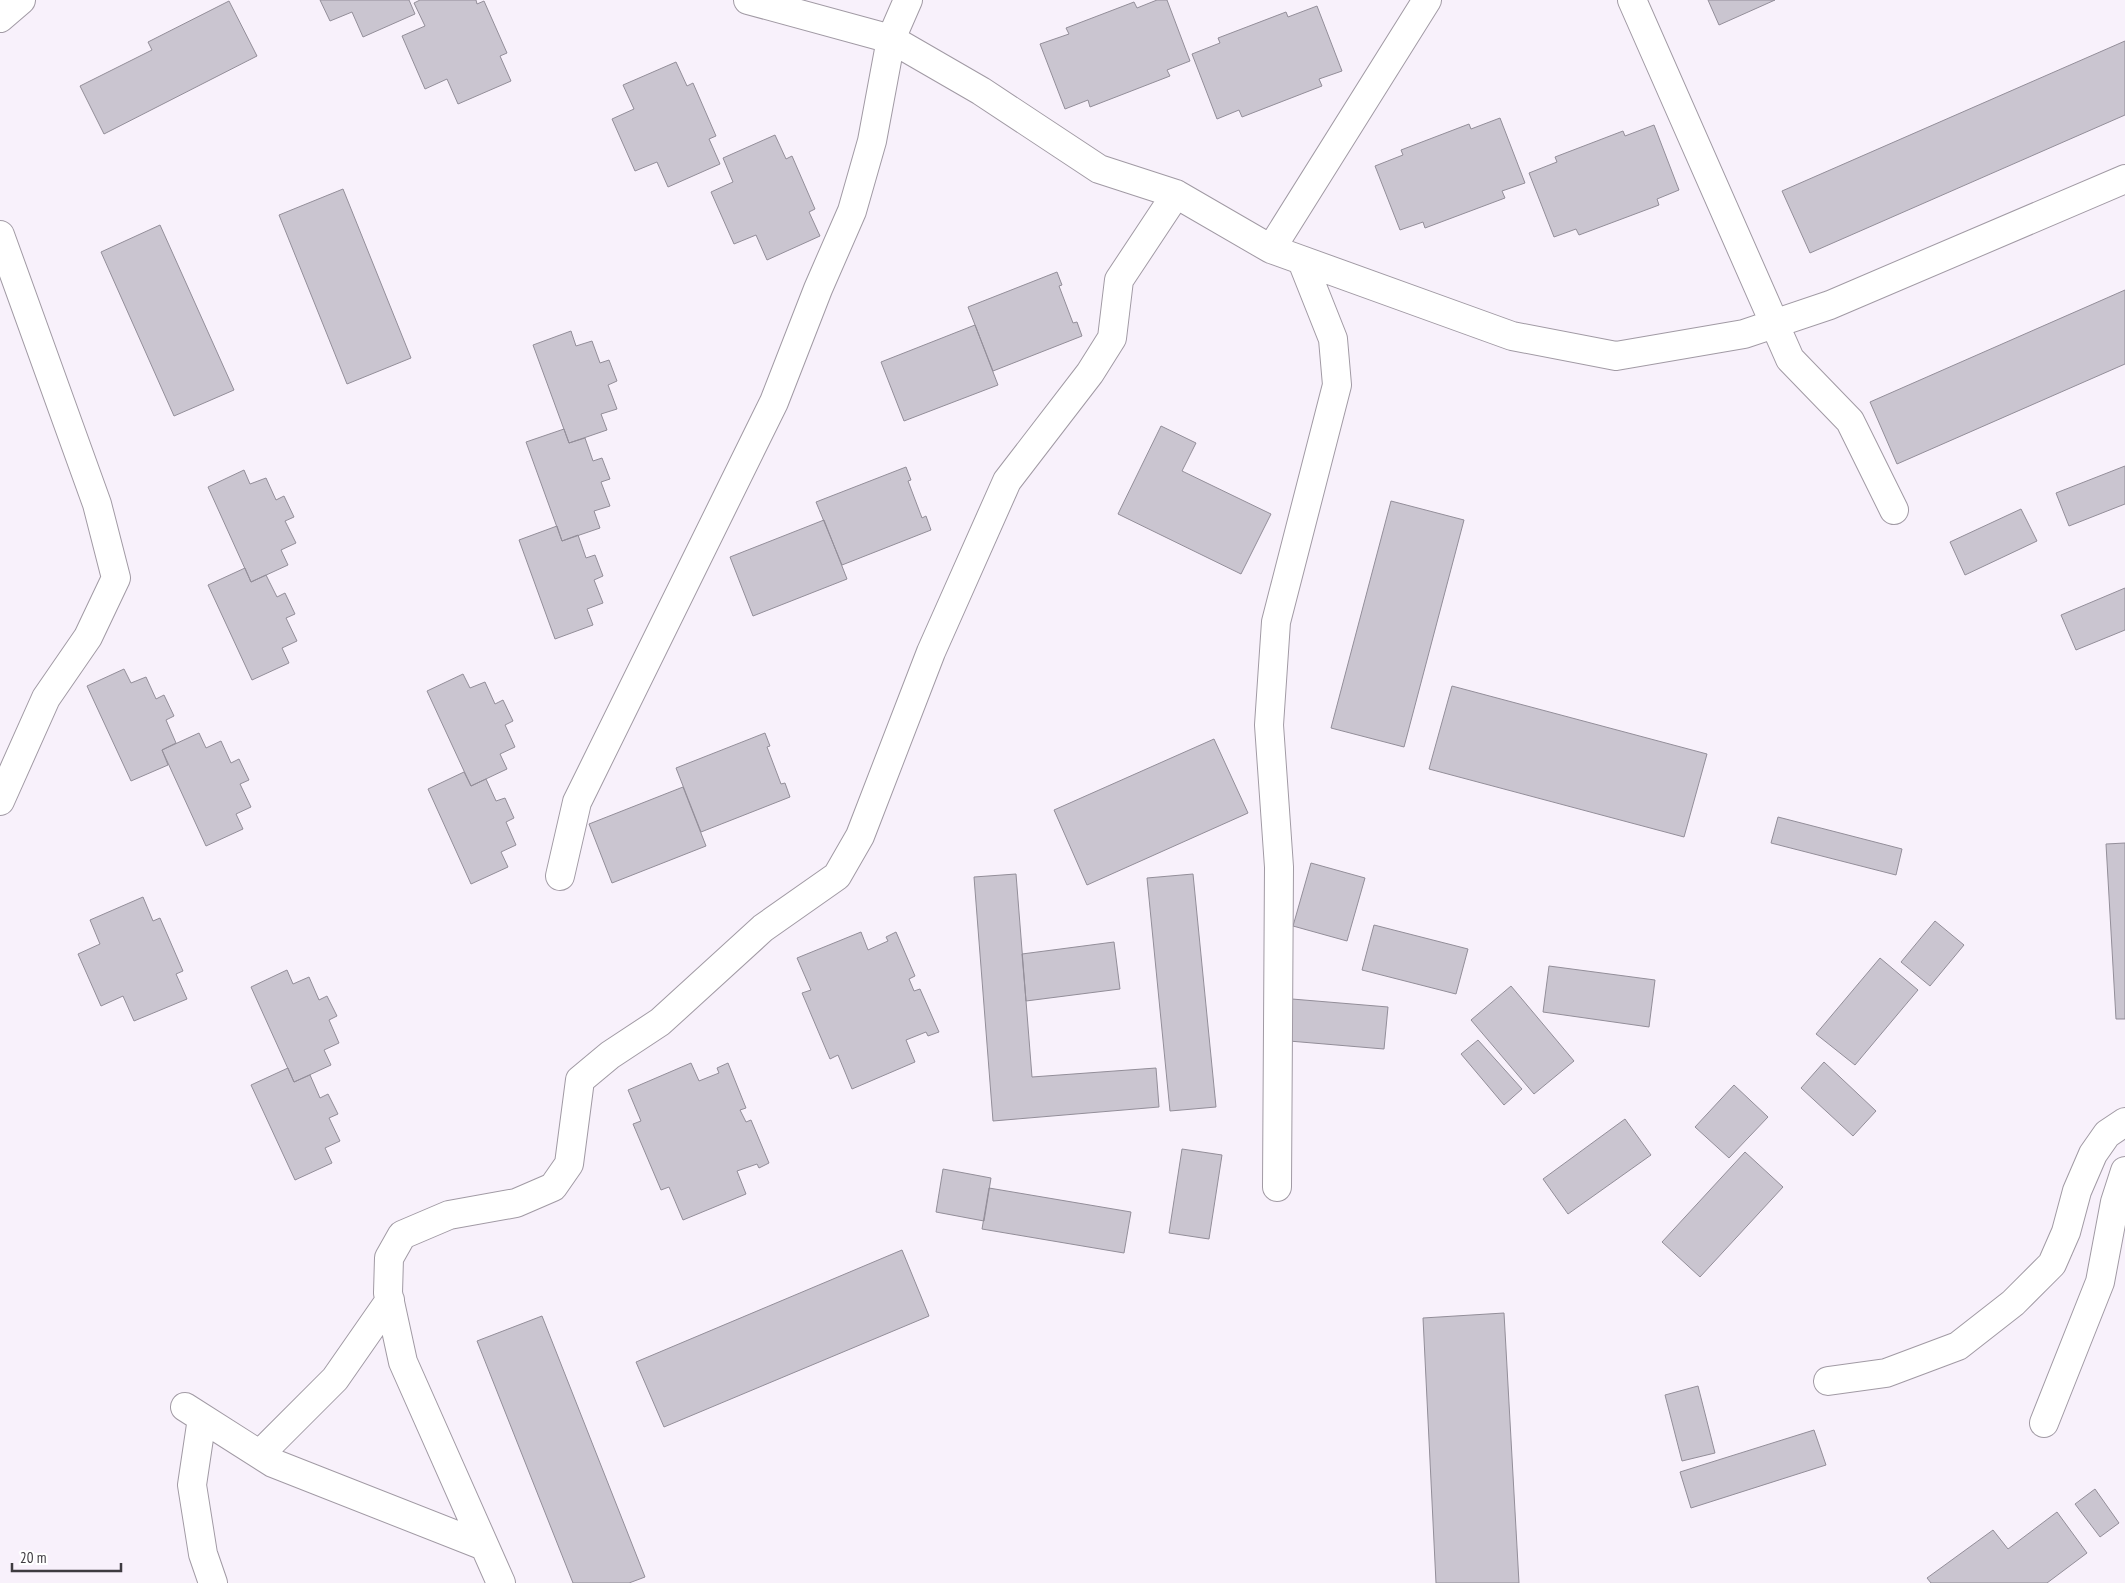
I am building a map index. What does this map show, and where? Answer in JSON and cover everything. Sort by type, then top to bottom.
[{"type":"street","points":[[0,18],[21,0]]},
{"type":"street","points":[[748,0],[891,38],[981,91],[1099,169],[1176,194],[1271,249],[1512,336],[1616,356],[1744,334],[1773,324],[1830,304],[2125,179]]},
{"type":"street","points":[[560,876],[576,802],[774,402],[818,289],[852,211],[872,141],[891,38],[908,0]]},
{"type":"street","points":[[1271,249],[1427,0]]},
{"type":"street","points":[[1632,0],[1790,359],[1850,421],[1894,510]]},
{"type":"street","points":[[501,1583],[403,1362],[390,1300],[389,1258],[402,1235],[449,1215],[516,1203],[553,1187],[569,1164],[580,1080],[610,1055],[660,1022],[763,928],[837,876],[860,836],[931,652],[1007,481],[1090,374],[1112,338],[1119,280],[1176,194]]},
{"type":"street","points":[[0,235],[97,504],[116,578],[88,637],[46,698],[0,801]]},
{"type":"street","points":[[1276,1187],[1280,867],[1269,725],[1276,622],[1337,385],[1333,338],[1302,260]]},
{"type":"street","points":[[1828,1381],[1886,1373],[1958,1346],[2013,1303],[2052,1264],[2066,1232],[2077,1191],[2092,1154],[2107,1134],[2125,1122]]},
{"type":"street","points":[[2044,1423],[2100,1282],[2115,1202],[2125,1171]]},
{"type":"street","points":[[260,1454],[336,1380],[390,1300]]},
{"type":"street","points":[[213,1583],[203,1554],[192,1485],[193,1412],[273,1463],[484,1546]]},
{"type":"building","points":[[320,0],[409,0],[415,14],[363,37],[352,12],[330,21]]},
{"type":"building","points":[[420,0],[476,0],[477,4],[484,1],[507,53],[500,56],[511,81],[458,104],[447,79],[425,89],[402,36],[425,26],[414,3]]},
{"type":"building","points":[[1157,0],[1167,0],[1190,61],[1167,70],[1170,76],[1090,107],[1088,100],[1065,109],[1040,44],[1069,34],[1066,28],[1134,2],[1137,8]]},
{"type":"building","points":[[1708,0],[1775,0],[1719,25]]},
{"type":"building","points":[[229,1],[257,56],[104,134],[80,86],[152,50],[148,42]]},
{"type":"building","points":[[1317,6],[1342,71],[1319,79],[1322,86],[1242,117],[1239,110],[1217,119],[1192,54],[1220,43],[1218,38],[1286,12],[1288,17]]},
{"type":"building","points":[[2125,41],[2125,115],[1810,253],[1782,191]]},
{"type":"building","points":[[676,62],[687,86],[693,83],[716,136],[709,139],[720,164],[668,187],[657,162],[635,171],[612,119],[634,109],[623,85]]},
{"type":"building","points":[[1500,118],[1525,183],[1502,191],[1505,198],[1425,228],[1423,222],[1400,230],[1375,166],[1403,155],[1401,150],[1469,124],[1471,129]]},
{"type":"building","points":[[1654,125],[1679,190],[1657,199],[1659,205],[1579,235],[1576,229],[1554,237],[1529,173],[1557,162],[1555,157],[1623,131],[1625,136]]},
{"type":"building","points":[[775,135],[786,159],[792,156],[815,209],[809,212],[820,236],[767,260],[756,235],[734,244],[711,192],[733,182],[723,158]]},
{"type":"building","points":[[343,189],[411,358],[347,384],[279,215]]},
{"type":"building","points":[[160,225],[234,390],[174,416],[101,252]]},
{"type":"building","points":[[1057,272],[1062,285],[1059,286],[1073,323],[1077,322],[1082,336],[993,371],[968,307]]},
{"type":"building","points":[[2125,290],[2125,364],[1897,464],[1870,402]]},
{"type":"building","points":[[975,325],[998,385],[904,421],[881,362]]},
{"type":"building","points":[[571,331],[576,346],[592,341],[600,363],[609,360],[617,381],[608,385],[617,409],[601,414],[607,430],[569,443],[533,345]]},
{"type":"building","points":[[1161,426],[1196,443],[1182,471],[1271,514],[1241,574],[1118,514]]},
{"type":"building","points":[[564,429],[569,443],[585,438],[593,461],[602,458],[610,479],[601,482],[610,506],[594,511],[600,528],[562,541],[526,442]]},
{"type":"building","points":[[2125,466],[2125,504],[2069,526],[2056,493]]},
{"type":"building","points":[[906,467],[911,480],[908,481],[922,518],[926,516],[931,530],[842,565],[816,502]]},
{"type":"building","points":[[244,470],[250,484],[266,478],[276,500],[284,496],[294,517],[285,521],[296,543],[281,550],[288,565],[251,582],[208,487]]},
{"type":"building","points":[[1391,501],[1464,520],[1404,747],[1331,728]]},
{"type":"building","points":[[2021,509],[2037,541],[1965,575],[1950,542]]},
{"type":"building","points":[[824,520],[847,579],[753,616],[730,557]]},
{"type":"building","points":[[557,526],[562,541],[578,535],[586,558],[595,555],[603,576],[594,580],[603,603],[587,609],[593,625],[555,639],[519,540]]},
{"type":"building","points":[[245,568],[251,582],[266,575],[277,597],[285,593],[295,614],[286,618],[297,641],[282,648],[289,663],[252,680],[208,585]]},
{"type":"building","points":[[2125,588],[2125,630],[2076,650],[2061,615]]},
{"type":"building","points":[[124,669],[131,683],[146,677],[156,699],[164,695],[174,716],[166,720],[176,743],[162,750],[168,765],[131,781],[87,686]]},
{"type":"building","points":[[463,674],[470,688],[485,682],[495,704],[503,700],[513,721],[505,725],[515,747],[500,754],[507,769],[471,786],[427,691]]},
{"type":"building","points":[[1452,686],[1707,754],[1684,837],[1429,769]]},
{"type":"building","points":[[199,733],[206,748],[221,741],[231,763],[239,759],[249,780],[240,784],[251,807],[236,814],[243,829],[206,846],[162,750]]},
{"type":"building","points":[[765,733],[770,746],[767,747],[781,784],[785,783],[790,797],[701,832],[676,768]]},
{"type":"building","points":[[1214,739],[1248,813],[1087,885],[1054,810]]},
{"type":"building","points":[[464,772],[471,786],[486,779],[496,801],[505,798],[514,818],[506,822],[516,845],[501,852],[508,867],[471,884],[428,789]]},
{"type":"building","points":[[683,787],[706,846],[612,883],[589,824]]},
{"type":"building","points":[[1778,817],[1902,849],[1896,875],[1771,843]]},
{"type":"building","points":[[2125,843],[2125,1019],[2116,1019],[2106,844]]},
{"type":"building","points":[[1311,863],[1365,878],[1347,941],[1293,926]]},
{"type":"building","points":[[1016,874],[1032,1077],[1156,1068],[1159,1107],[993,1121],[974,877]]},
{"type":"building","points":[[1193,874],[1216,1107],[1170,1111],[1147,878]]},
{"type":"building","points":[[143,897],[153,921],[160,918],[183,971],[176,974],[187,999],[134,1021],[123,996],[101,1006],[78,954],[100,944],[90,920]]},
{"type":"building","points":[[1935,921],[1964,945],[1930,986],[1901,962]]},
{"type":"building","points":[[1374,925],[1468,949],[1456,994],[1362,970]]},
{"type":"building","points":[[861,932],[868,950],[888,941],[886,937],[896,932],[915,976],[909,979],[914,991],[920,989],[939,1032],[928,1036],[926,1032],[906,1040],[915,1062],[852,1089],[838,1055],[830,1059],[802,993],[811,990],[797,958]]},
{"type":"building","points":[[1114,942],[1120,989],[1026,1001],[1022,954]]},
{"type":"building","points":[[1880,958],[1918,990],[1855,1065],[1816,1034]]},
{"type":"building","points":[[1549,966],[1655,980],[1649,1027],[1543,1012]]},
{"type":"building","points":[[287,970],[293,984],[309,977],[319,1000],[327,996],[337,1016],[329,1020],[339,1043],[324,1050],[331,1065],[294,1082],[251,987]]},
{"type":"building","points":[[1511,986],[1574,1061],[1534,1094],[1471,1020]]},
{"type":"building","points":[[1292,999],[1388,1007],[1384,1049],[1289,1041]]},
{"type":"building","points":[[1478,1040],[1522,1089],[1504,1105],[1461,1054]]},
{"type":"building","points":[[1824,1062],[1876,1111],[1853,1136],[1801,1088]]},
{"type":"building","points":[[691,1063],[699,1081],[719,1073],[717,1068],[728,1063],[746,1108],[740,1110],[746,1122],[751,1120],[769,1163],[759,1168],[757,1164],[737,1171],[746,1194],[683,1220],[669,1187],[661,1190],[633,1124],[641,1121],[628,1090]]},
{"type":"building","points":[[288,1068],[294,1082],[310,1075],[320,1098],[328,1094],[338,1114],[329,1118],[340,1141],[325,1148],[332,1163],[295,1180],[251,1085]]},
{"type":"building","points":[[1734,1085],[1768,1117],[1729,1158],[1695,1127]]},
{"type":"building","points":[[1625,1119],[1651,1155],[1568,1214],[1543,1179]]},
{"type":"building","points":[[1182,1149],[1222,1155],[1209,1239],[1169,1233]]},
{"type":"building","points":[[1745,1152],[1783,1187],[1700,1277],[1662,1242]]},
{"type":"building","points":[[943,1169],[991,1178],[984,1221],[936,1212]]},
{"type":"building","points":[[989,1188],[1131,1212],[1124,1253],[982,1229]]},
{"type":"building","points":[[902,1250],[929,1316],[664,1427],[636,1362]]},
{"type":"building","points":[[1504,1313],[1519,1583],[1436,1583],[1423,1318]]},
{"type":"building","points":[[542,1316],[645,1577],[629,1583],[573,1583],[477,1341]]},
{"type":"building","points":[[1698,1386],[1715,1453],[1682,1461],[1665,1395]]},
{"type":"building","points":[[1814,1430],[1826,1465],[1691,1508],[1680,1472]]},
{"type":"building","points":[[2095,1489],[2119,1523],[2100,1537],[2075,1504]]},
{"type":"building","points":[[2057,1512],[2087,1553],[2047,1583],[1931,1583],[1927,1578],[1993,1530],[2008,1549]]}]
